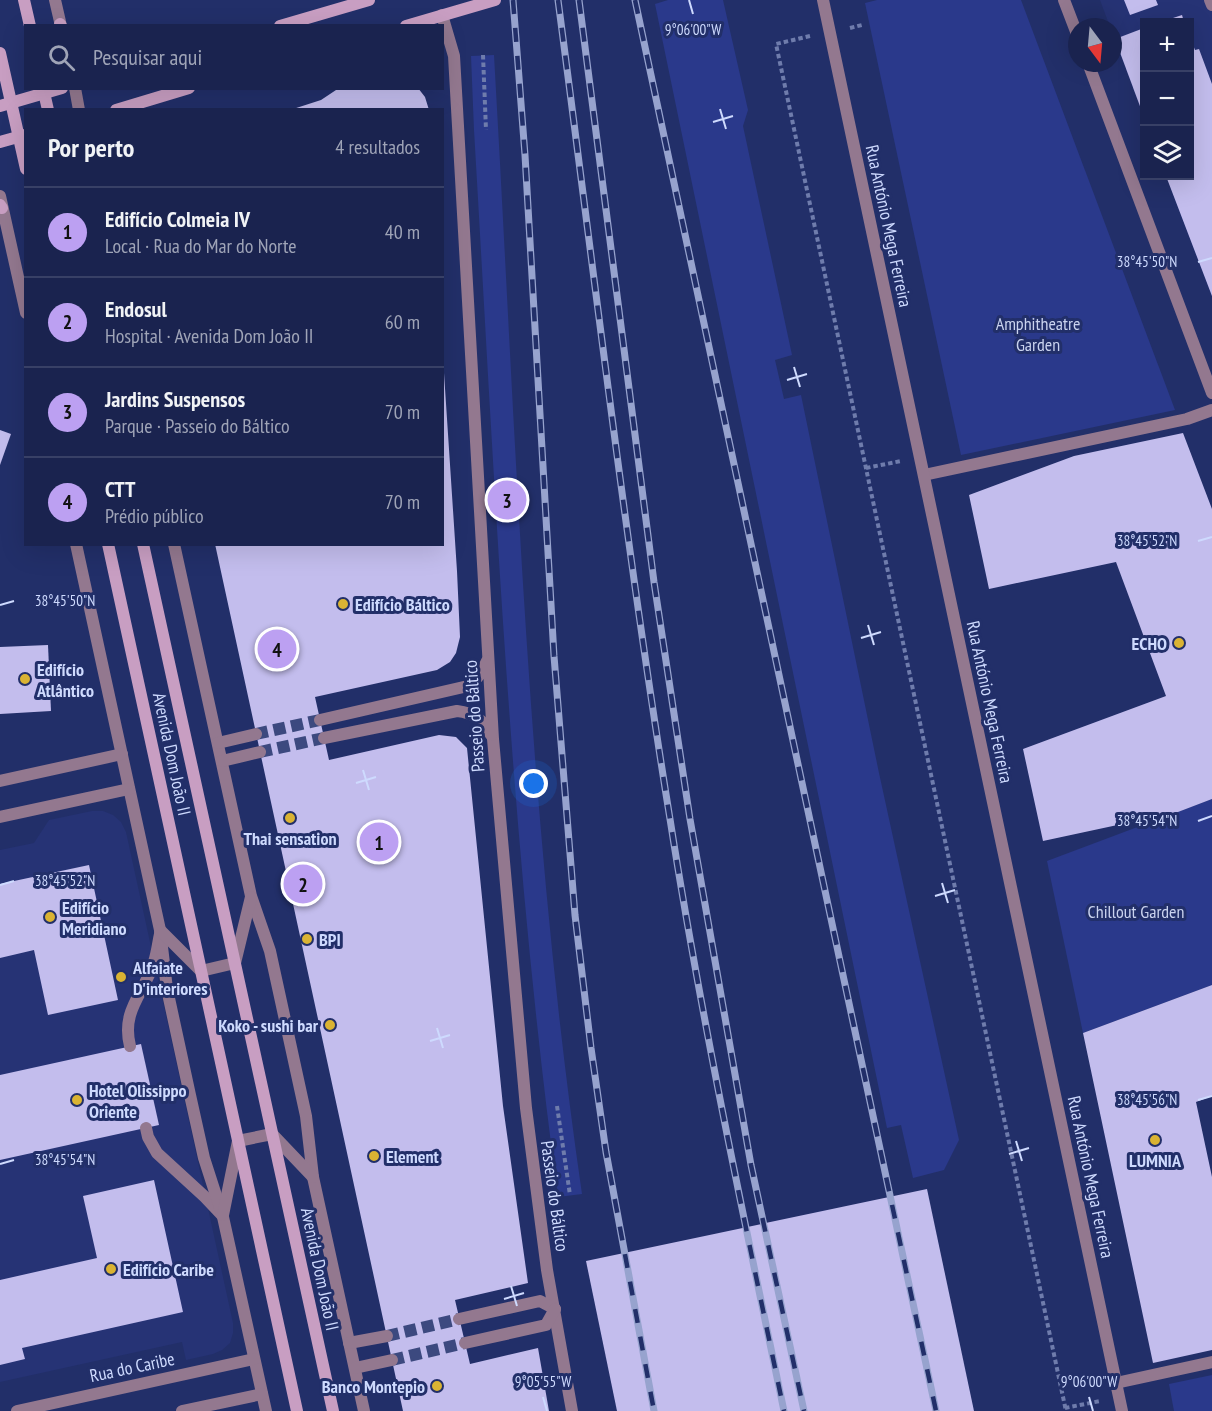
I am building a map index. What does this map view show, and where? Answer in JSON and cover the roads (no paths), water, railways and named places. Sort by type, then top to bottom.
[{"type":"main road","points":[[24,0],[30,24]]},
{"type":"main road","points":[[287,24],[369,0]]},
{"type":"main road","points":[[413,24],[495,0]]},
{"type":"main road","points":[[0,53],[6,105],[22,136],[24,152]]},
{"type":"main road","points":[[137,106],[183,90]]},
{"type":"main road","points":[[6,105],[44,91],[48,108]]},
{"type":"main road","points":[[0,142],[22,136]]},
{"type":"main road","name":"Avenida Dom João II","points":[[108,546],[297,1411]]},
{"type":"main road","name":"Avenida Dom João II","points":[[143,546],[333,1411]]},
{"type":"street","points":[[55,0],[61,24]]},
{"type":"street","name":"Rua António Mega Ferreira","points":[[823,0],[1122,1411]]},
{"type":"street","points":[[1064,0],[1071,18]]},
{"type":"street","points":[[1210,0],[1212,5]]},
{"type":"street","name":"Passeio do Báltico","points":[[442,15],[454,56],[493,739],[526,1108],[547,1270],[572,1411]]},
{"type":"street","points":[[1091,72],[1212,393]]},
{"type":"street","points":[[75,90],[79,108]]},
{"type":"street","points":[[1,203],[24,304]]},
{"type":"street","points":[[924,475],[1187,419],[1212,410]]},
{"type":"street","name":"Avenida Dom João II","points":[[76,546],[160,930],[167,989],[190,1095],[204,1158],[223,1217],[266,1411]]},
{"type":"street","name":"Avenida Dom João II","points":[[174,546],[251,896],[270,951],[306,1116],[313,1177],[364,1411]]},
{"type":"street","points":[[320,720],[468,686],[483,672],[488,660]]},
{"type":"street","points":[[324,738],[457,711],[474,714],[481,720],[493,739]]},
{"type":"street","points":[[218,742],[256,734]]},
{"type":"street","points":[[222,760],[260,752]]},
{"type":"street","points":[[0,781],[122,754]]},
{"type":"street","points":[[0,818],[129,789]]},
{"type":"street","name":"Avenida Dom João II","points":[[235,963],[251,896]]},
{"type":"street","points":[[160,930],[201,971],[235,963]]},
{"type":"street","points":[[130,1046],[126,1032],[129,1017],[154,962],[160,930]]},
{"type":"street","points":[[146,1128],[148,1137],[158,1153],[223,1217]]},
{"type":"street","points":[[238,1142],[272,1134],[313,1177]]},
{"type":"street","name":"Avenida Dom João II","points":[[223,1217],[238,1142]]},
{"type":"street","points":[[459,1319],[540,1301],[555,1309],[546,1325],[465,1343]]},
{"type":"street","points":[[349,1343],[387,1336]]},
{"type":"street","name":"Rua do Caribe","points":[[17,1411],[254,1359]]},
{"type":"street","points":[[354,1368],[392,1360]]},
{"type":"street","points":[[1116,1383],[1212,1362]]},
{"type":"street","points":[[182,1411],[262,1394]]},
{"type":"tunnel","points":[[256,734],[320,720]]},
{"type":"tunnel","points":[[260,752],[324,738]]},
{"type":"tunnel","points":[[387,1336],[459,1319]]},
{"type":"tunnel","points":[[392,1360],[465,1343]]},
{"type":"railway","points":[[513,0],[525,155],[554,656],[575,915],[606,1152],[654,1411]]},
{"type":"railway","points":[[558,0],[625,512],[670,819],[709,1041],[784,1411]]},
{"type":"railway","points":[[579,0],[654,582],[690,819],[751,1165],[804,1411]]},
{"type":"railway","points":[[635,0],[936,1411]]},
{"type":"place","name":"Jardins Suspensos","points":[[507,500]]},
{"type":"place","name":"Edifício Báltico","points":[[343,604]]},
{"type":"place","name":"ECHO","points":[[1179,643]]},
{"type":"place","name":"CTT","points":[[277,649]]},
{"type":"place","name":"Edifício Atlântico","points":[[25,679]]},
{"type":"place","name":"Thai sensation","points":[[290,818]]},
{"type":"place","name":"Edifício Colmeia IV","points":[[379,842]]},
{"type":"place","name":"Endosul","points":[[303,884]]},
{"type":"place","name":"Edifício Meridiano","points":[[50,917]]},
{"type":"place","name":"BPI","points":[[307,939]]},
{"type":"place","name":"Alfaiate D'interiores","points":[[121,977]]},
{"type":"place","name":"Koko - sushi bar","points":[[330,1025]]},
{"type":"place","name":"Hotel Olissippo Oriente","points":[[77,1100]]},
{"type":"place","name":"LUMNIA","points":[[1155,1140]]},
{"type":"place","name":"Element","points":[[374,1156]]},
{"type":"place","name":"Edifício Caribe","points":[[111,1269]]},
{"type":"place","name":"Banco Montepio","points":[[437,1386]]},
{"type":"park label","name":"Amphitheatre Garden","points":[[1038,333]]},
{"type":"park label","name":"Chillout Garden","points":[[1136,911]]}]
